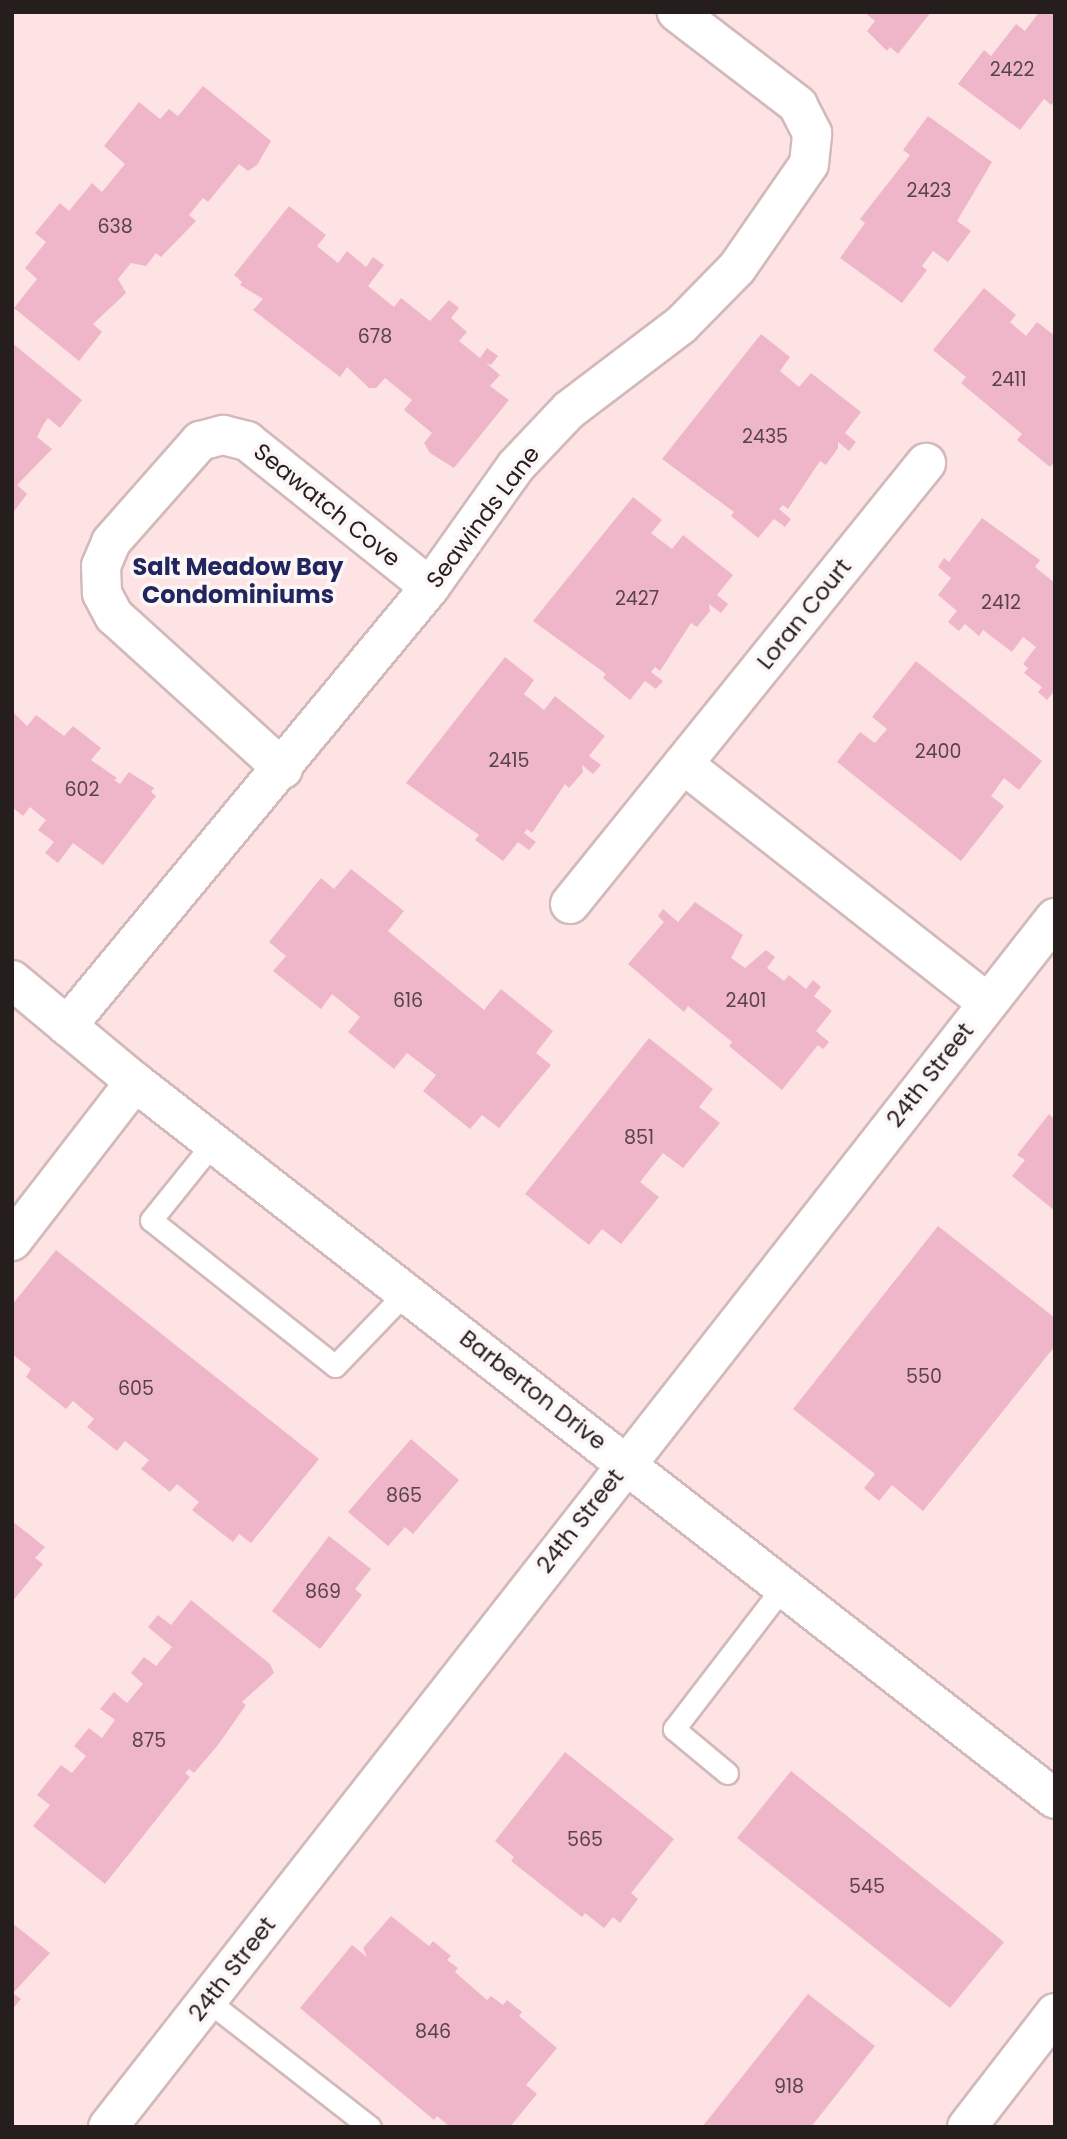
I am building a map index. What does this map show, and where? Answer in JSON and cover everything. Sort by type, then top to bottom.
[{"type":"street","name":"Seawinds Lane","points":[[67,1026],[283,769],[430,587],[516,466],[569,411],[681,325],[719,287],[737,268],[809,164],[812,133],[797,105],[677,12]]},
{"type":"street","name":"Seawatch Cove","points":[[283,769],[114,616],[102,593],[101,566],[111,542],[200,441],[223,435],[247,441],[430,587]]},
{"type":"street","name":"Loran Court","points":[[570,904],[926,463]]},
{"type":"street","points":[[683,764],[988,1002]]},
{"type":"street","name":"24th Street","points":[[108,2127],[626,1462],[1055,918]]},
{"type":"street","name":"Barberton Drive","points":[[12,980],[135,1082],[1055,1799]]},
{"type":"street","points":[[12,1241],[135,1082]]},
{"type":"street","points":[[967,2127],[1055,2013]]},
{"type":"lane","points":[[213,1143],[151,1220],[335,1366],[406,1292]]},
{"type":"lane","points":[[727,1773],[674,1729],[783,1587]]},
{"type":"lane","points":[[208,2001],[370,2127]]},
{"type":"building","points":[[864,12],[931,12],[898,54],[890,47],[887,51],[867,31],[875,21]]},
{"type":"building","points":[[1039,12],[1055,12],[1055,101],[1051,105],[1044,99],[1020,130],[958,84],[984,50],[991,56],[1016,24],[1025,31]]},
{"type":"building","points":[[203,86],[271,141],[257,165],[248,171],[239,164],[208,202],[203,198],[189,215],[196,221],[161,257],[156,253],[146,266],[131,263],[118,279],[126,293],[93,324],[102,332],[79,361],[14,308],[37,279],[25,268],[46,242],[35,233],[60,203],[69,211],[92,183],[102,192],[125,164],[104,146],[139,102],[160,119],[169,109],[178,116]]},
{"type":"building","points":[[928,116],[992,162],[957,221],[971,231],[948,262],[933,251],[922,266],[927,270],[902,303],[840,258],[865,223],[860,219],[910,155],[903,150]]},
{"type":"building","points":[[289,206],[326,235],[317,246],[338,263],[347,251],[366,267],[373,257],[384,265],[368,286],[394,307],[401,298],[430,321],[449,300],[459,308],[451,318],[467,332],[459,341],[480,358],[487,348],[498,356],[491,365],[486,363],[500,375],[490,386],[509,400],[454,468],[430,453],[424,443],[432,433],[404,410],[412,400],[385,378],[376,388],[369,388],[347,367],[340,377],[253,310],[263,299],[240,285],[242,282],[234,275]]},
{"type":"building","points":[[984,288],[1016,315],[1010,322],[1026,336],[1037,322],[1055,336],[1055,461],[1050,467],[1017,440],[1022,434],[961,383],[966,377],[933,350]]},
{"type":"building","points":[[761,334],[790,357],[780,371],[799,387],[811,373],[861,412],[845,433],[856,442],[849,451],[838,442],[838,448],[826,465],[820,461],[788,509],[783,505],[779,509],[791,519],[785,527],[774,519],[758,538],[731,516],[734,512],[662,459]]},
{"type":"building","points":[[12,343],[82,400],[60,428],[48,418],[43,425],[37,437],[52,449],[17,485],[27,494],[12,514]]},
{"type":"building","points":[[633,497],[662,520],[651,533],[672,549],[683,535],[733,575],[717,595],[728,604],[721,613],[709,604],[710,611],[697,627],[691,623],[660,671],[655,667],[651,672],[663,681],[656,689],[645,681],[630,700],[603,678],[606,674],[533,621]]},
{"type":"building","points":[[982,518],[1040,560],[1035,567],[1055,583],[1055,690],[1047,700],[1038,692],[1042,687],[1024,673],[1028,668],[1023,664],[1036,647],[1023,637],[1012,652],[983,630],[979,636],[965,624],[959,631],[948,622],[957,611],[938,595],[951,578],[938,567],[944,558],[949,562]]},
{"type":"building","points":[[505,657],[534,680],[524,694],[544,710],[555,696],[605,736],[589,756],[601,765],[593,774],[582,765],[583,772],[569,788],[565,784],[532,833],[527,829],[524,833],[536,842],[529,850],[518,842],[503,861],[475,840],[479,835],[406,783]]},
{"type":"building","points":[[916,661],[1042,761],[1019,790],[1004,778],[991,796],[1004,806],[961,861],[837,762],[860,732],[875,743],[887,729],[872,717]]},
{"type":"building","points":[[12,711],[27,726],[36,715],[64,736],[73,726],[101,748],[91,760],[117,778],[114,780],[120,784],[129,772],[154,788],[151,792],[156,796],[103,865],[73,843],[58,863],[45,853],[54,842],[38,830],[46,820],[30,807],[23,816],[12,807]]},
{"type":"building","points":[[351,869],[404,911],[388,931],[484,1010],[501,989],[553,1031],[536,1053],[551,1065],[499,1128],[482,1115],[470,1129],[423,1091],[436,1075],[407,1053],[394,1069],[348,1032],[360,1017],[332,994],[321,1009],[273,971],[286,956],[269,942],[321,878],[334,889]]},
{"type":"building","points":[[695,902],[743,935],[731,958],[745,968],[766,950],[775,957],[767,968],[784,981],[789,975],[806,989],[813,980],[821,987],[814,996],[832,1011],[816,1031],[829,1042],[823,1049],[818,1045],[782,1090],[729,1046],[732,1042],[688,1006],[684,1012],[628,964],[664,922],[658,916],[663,909],[678,922]]},
{"type":"building","points":[[649,1038],[713,1089],[699,1107],[720,1123],[683,1168],[663,1153],[640,1182],[659,1197],[621,1244],[602,1229],[589,1245],[525,1194]]},
{"type":"building","points":[[1049,1114],[1055,1120],[1055,1211],[1012,1176],[1025,1160],[1017,1155]]},
{"type":"building","points":[[938,1226],[1055,1318],[1055,1346],[923,1511],[892,1485],[879,1501],[864,1488],[875,1474],[793,1409]]},
{"type":"building","points":[[56,1250],[319,1459],[251,1543],[239,1534],[233,1542],[192,1510],[199,1502],[177,1484],[170,1492],[141,1469],[149,1460],[125,1441],[117,1451],[87,1427],[94,1419],[73,1401],[66,1409],[26,1377],[31,1369],[12,1354],[12,1305]]},
{"type":"building","points":[[411,1439],[459,1480],[413,1534],[405,1527],[388,1546],[348,1512]]},
{"type":"building","points":[[12,1521],[45,1547],[35,1558],[43,1564],[12,1602]]},
{"type":"building","points":[[329,1536],[371,1569],[355,1589],[362,1595],[320,1649],[272,1611]]},
{"type":"building","points":[[191,1600],[270,1664],[274,1673],[242,1702],[246,1705],[194,1773],[189,1769],[185,1773],[190,1777],[105,1884],[33,1826],[50,1805],[37,1795],[61,1765],[72,1773],[86,1756],[74,1746],[89,1728],[102,1738],[115,1720],[100,1709],[114,1692],[127,1703],[143,1684],[131,1673],[144,1657],[156,1666],[172,1647],[148,1627],[158,1615],[171,1625]]},
{"type":"building","points":[[565,1752],[674,1839],[631,1893],[638,1899],[620,1923],[613,1917],[604,1928],[585,1913],[582,1917],[511,1861],[514,1857],[495,1841]]},
{"type":"building","points":[[791,1771],[1004,1942],[950,2008],[737,1838]]},
{"type":"building","points":[[391,1916],[429,1946],[433,1941],[451,1956],[447,1960],[458,1968],[455,1972],[487,2000],[491,1996],[503,2005],[507,2000],[522,2012],[519,2016],[557,2048],[526,2085],[537,2094],[510,2127],[450,2127],[437,2116],[434,2120],[300,2008],[352,1945],[367,1957],[363,1948]]},
{"type":"building","points":[[12,1923],[50,1953],[13,1993],[21,1999],[12,2010]]},
{"type":"building","points":[[808,1994],[875,2046],[811,2127],[702,2127]]},
{"type":"district","name":"Salt Meadow Bay Condominiums","points":[[238,581]]}]
